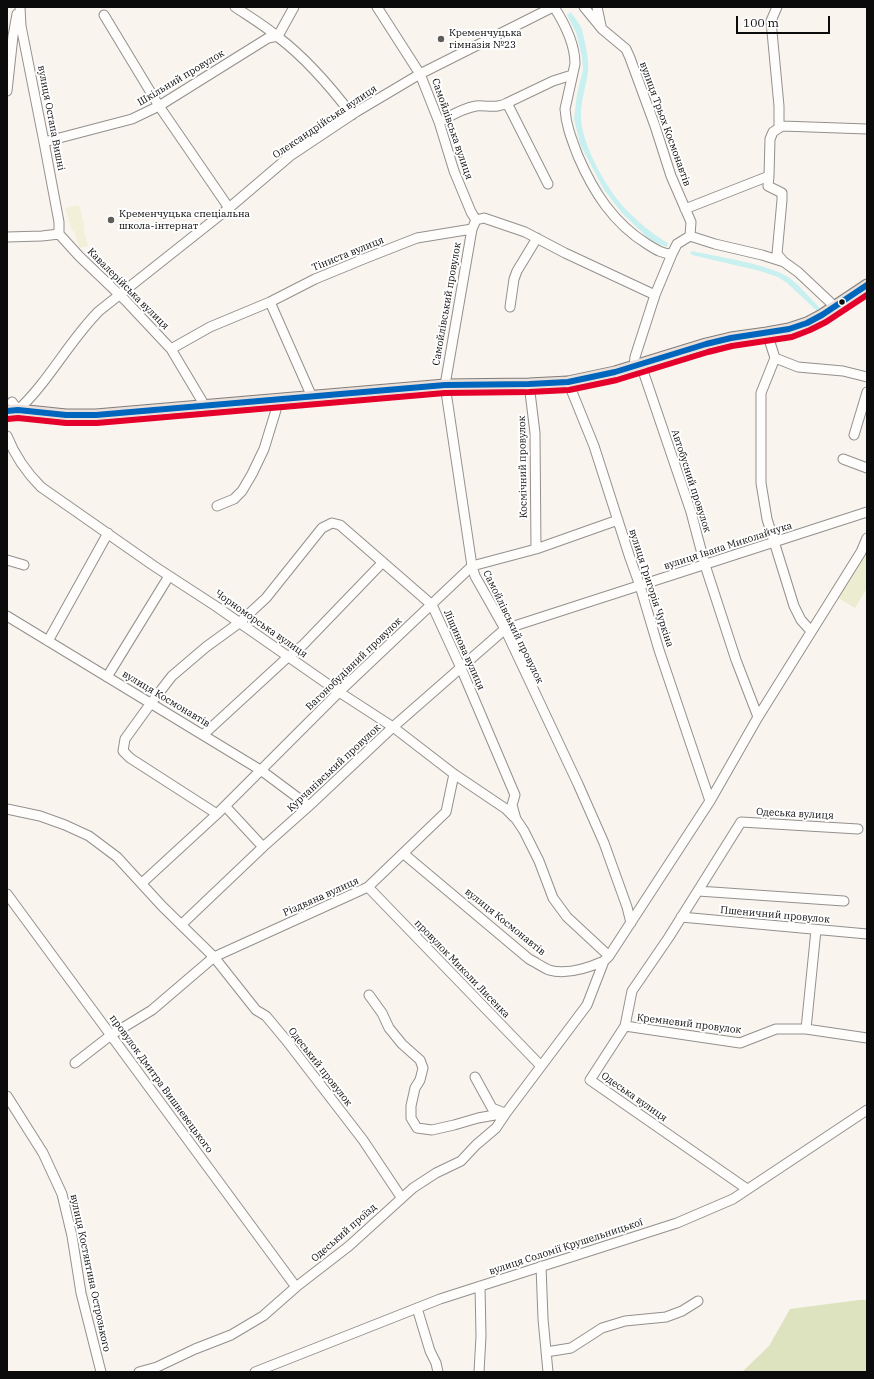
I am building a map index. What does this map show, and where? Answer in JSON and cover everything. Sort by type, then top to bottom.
[{"type":"main road","points":[[11,407],[66,414],[96,415],[275,401],[444,385],[568,382],[594,378],[638,366],[706,344],[731,338],[789,329],[807,322],[833,308],[867,285]]},
{"type":"street","points":[[7,91],[13,36],[19,7]]},
{"type":"street","name":"вулиця Остапа Вишні","points":[[19,7],[21,26],[59,222],[59,234]]},
{"type":"street","points":[[235,7],[278,36],[311,65],[330,86],[352,115]]},
{"type":"street","points":[[278,36],[294,7]]},
{"type":"street","name":"Самойлівська вулиця","points":[[377,7],[420,74],[439,122],[454,171],[471,212],[476,220]]},
{"type":"street","points":[[553,7],[567,32],[573,47],[575,64],[565,109],[566,122],[572,141],[588,178],[594,190],[610,212],[631,232],[654,248],[666,254],[672,254]]},
{"type":"street","name":"Олександрійська вулиця","points":[[11,407],[33,396],[86,324],[99,310],[229,208],[290,156],[352,115],[420,74],[553,7]]},
{"type":"street","name":"вулиця Трьох Космонавтів","points":[[584,7],[602,29],[626,49],[655,126],[671,176],[691,222],[690,236]]},
{"type":"street","points":[[597,7],[602,29]]},
{"type":"street","points":[[777,7],[771,21],[779,106],[779,128]]},
{"type":"street","points":[[104,15],[159,106],[229,208]]},
{"type":"street","name":"Шкільний провулок","points":[[44,142],[132,120],[159,106],[268,38],[278,36]]},
{"type":"street","points":[[439,122],[465,109],[477,106],[502,106],[553,81],[572,75]]},
{"type":"street","points":[[507,103],[548,184]]},
{"type":"street","points":[[833,308],[831,303],[798,272],[784,262],[777,254],[782,193],[768,186],[770,139],[773,132],[782,126],[867,129]]},
{"type":"street","points":[[685,209],[769,176]]},
{"type":"street","points":[[472,229],[476,220],[484,218],[525,232],[655,295]]},
{"type":"street","name":"Тіниста вулиця","points":[[171,349],[210,327],[270,302],[315,279],[417,238],[472,229]]},
{"type":"street","name":"Самойлівський провулок","points":[[472,229],[444,385],[472,566],[475,576],[504,629],[578,784],[598,830],[627,907],[630,923]]},
{"type":"street","points":[[7,237],[59,234]]},
{"type":"street","name":"Кавалерійська вулиця","points":[[59,234],[171,349],[205,406]]},
{"type":"street","points":[[638,366],[635,357],[655,295],[677,244],[690,236],[784,262]]},
{"type":"street","points":[[510,308],[514,279],[536,238]]},
{"type":"street","points":[[270,302],[312,397]]},
{"type":"street","points":[[767,333],[775,358],[761,393],[761,483],[767,518],[794,606],[801,620],[811,631]]},
{"type":"street","points":[[775,358],[798,367],[843,371],[867,377]]},
{"type":"street","name":"Автобусний провулок","points":[[638,366],[691,512],[705,565],[736,660],[758,717]]},
{"type":"street","name":"вулиця Григорія Чуркіна","points":[[568,382],[594,446],[640,586],[659,650],[710,801]]},
{"type":"street","name":"Космічний провулок","points":[[529,384],[535,433],[536,549]]},
{"type":"street","points":[[854,435],[867,392]]},
{"type":"street","points":[[7,394],[11,407]]},
{"type":"street","points":[[218,506],[234,499],[242,491],[252,474],[264,448],[276,410],[275,401]]},
{"type":"street","name":"Чорноморська вулиця","points":[[7,436],[14,452],[29,475],[41,487],[339,692],[393,727],[454,774],[506,809],[516,818]]},
{"type":"street","points":[[843,459],[867,468]]},
{"type":"street","name":"вулиця Івана Миколайчука","points":[[504,629],[867,512]]},
{"type":"street","name":"Вагонобудівний провулок","points":[[142,883],[262,771],[339,692],[472,566],[536,549],[618,520]]},
{"type":"street","name":"Ліщинова вулиця","points":[[217,814],[130,758],[123,750],[125,739],[172,676],[206,646],[239,623],[266,598],[322,528],[332,522],[340,525],[432,605],[461,668],[515,795],[512,805],[516,818],[545,875],[549,890],[560,908],[606,958]]},
{"type":"street","points":[[48,641],[108,533]]},
{"type":"street","name":"Одеський проїзд","points":[[139,1372],[231,1335],[263,1316],[296,1287],[349,1246],[413,1188],[436,1173],[461,1161],[476,1145],[496,1128],[587,1005],[606,958],[710,801],[758,717],[861,552],[867,538]]},
{"type":"street","points":[[7,560],[24,565]]},
{"type":"street","points":[[203,735],[288,656],[304,645],[382,562]]},
{"type":"street","points":[[107,677],[169,576]]},
{"type":"street","name":"вулиця Космонавтів","points":[[8,619],[48,641],[262,771],[309,806]]},
{"type":"street","name":"Курчанівський провулок","points":[[181,925],[393,727],[504,629]]},
{"type":"street","name":"Різдвяна вулиця","points":[[75,1063],[111,1035],[152,1010],[214,957],[368,888],[446,812],[454,774]]},
{"type":"street","points":[[225,806],[263,847]]},
{"type":"street","points":[[7,809],[40,816],[65,824],[89,836],[118,858],[181,925],[214,957]]},
{"type":"street","name":"Одеська вулиця","points":[[748,1189],[590,1080],[625,1026],[632,992],[741,822],[858,829]]},
{"type":"street","name":"вулиця Космонавтів","points":[[404,854],[529,958],[548,970],[565,972],[579,970],[591,966],[606,958]]},
{"type":"street","name":"провулок Миколи Лисенка","points":[[368,888],[541,1066]]},
{"type":"street","points":[[698,891],[844,901]]},
{"type":"street","name":"провулок Дмитра Вишневецького","points":[[7,894],[296,1287]]},
{"type":"street","name":"Пшеничний провулок","points":[[681,917],[867,934]]},
{"type":"street","points":[[806,1029],[816,930]]},
{"type":"street","name":"Одеський провулок","points":[[214,957],[256,1010],[266,1016],[306,1065],[363,1140],[401,1198]]},
{"type":"street","points":[[369,995],[382,1013],[389,1028],[402,1044],[420,1060],[423,1068],[420,1080],[415,1088],[411,1106],[411,1118],[417,1128],[432,1130],[493,1114],[506,1113]]},
{"type":"street","name":"Кремневий провулок","points":[[625,1026],[740,1043],[776,1029],[806,1029],[867,1038]]},
{"type":"street","points":[[475,1077],[492,1108],[506,1113]]},
{"type":"street","name":"вулиця Костянтина Острозького","points":[[7,1096],[43,1153],[62,1194],[72,1236],[81,1293],[101,1372]]},
{"type":"street","name":"вулиця Соломії Крушельницької","points":[[255,1372],[417,1308],[541,1266],[677,1223],[733,1199],[867,1110]]},
{"type":"street","points":[[541,1266],[548,1372]]},
{"type":"street","points":[[479,1372],[481,1336],[480,1286]]},
{"type":"street","points":[[546,1352],[571,1348],[602,1328],[625,1321],[666,1317],[682,1311],[698,1301]]},
{"type":"street","points":[[417,1308],[438,1372]]},
{"type":"green space","points":[[867,540],[867,588],[855,608],[835,596]]},
{"type":"green space","points":[[867,1300],[867,1372],[742,1372],[769,1346],[790,1309]]},
{"type":"shaded area","points":[[79,205],[88,246],[79,248],[65,208]]},
{"type":"water","points":[[571,12],[581,27],[587,56],[588,72],[581,114],[587,145],[603,177],[619,202],[639,222],[668,243],[667,247],[656,243],[647,237],[622,213],[604,190],[580,144],[574,119],[577,94],[583,70],[582,57],[576,32],[567,15]]},
{"type":"water","points":[[692,251],[771,269],[791,279],[822,310],[817,311],[787,283],[778,277],[760,271],[692,255],[690,253]]},
{"type":"transit line","points":[[7,411],[18,410],[66,415],[96,415],[445,385],[568,382],[615,372],[706,344],[731,338],[789,329],[807,323],[822,315],[867,285]]},
{"type":"transit line","points":[[8,419],[18,418],[66,423],[97,423],[445,393],[569,390],[617,380],[732,346],[792,337],[826,322],[867,295]]},
{"type":"place","name":"Кременчуцька гімназія №23","points":[[441,39]]},
{"type":"place","name":"Кременчуцька спеціальна школа-інтернат","points":[[111,220]]}]
